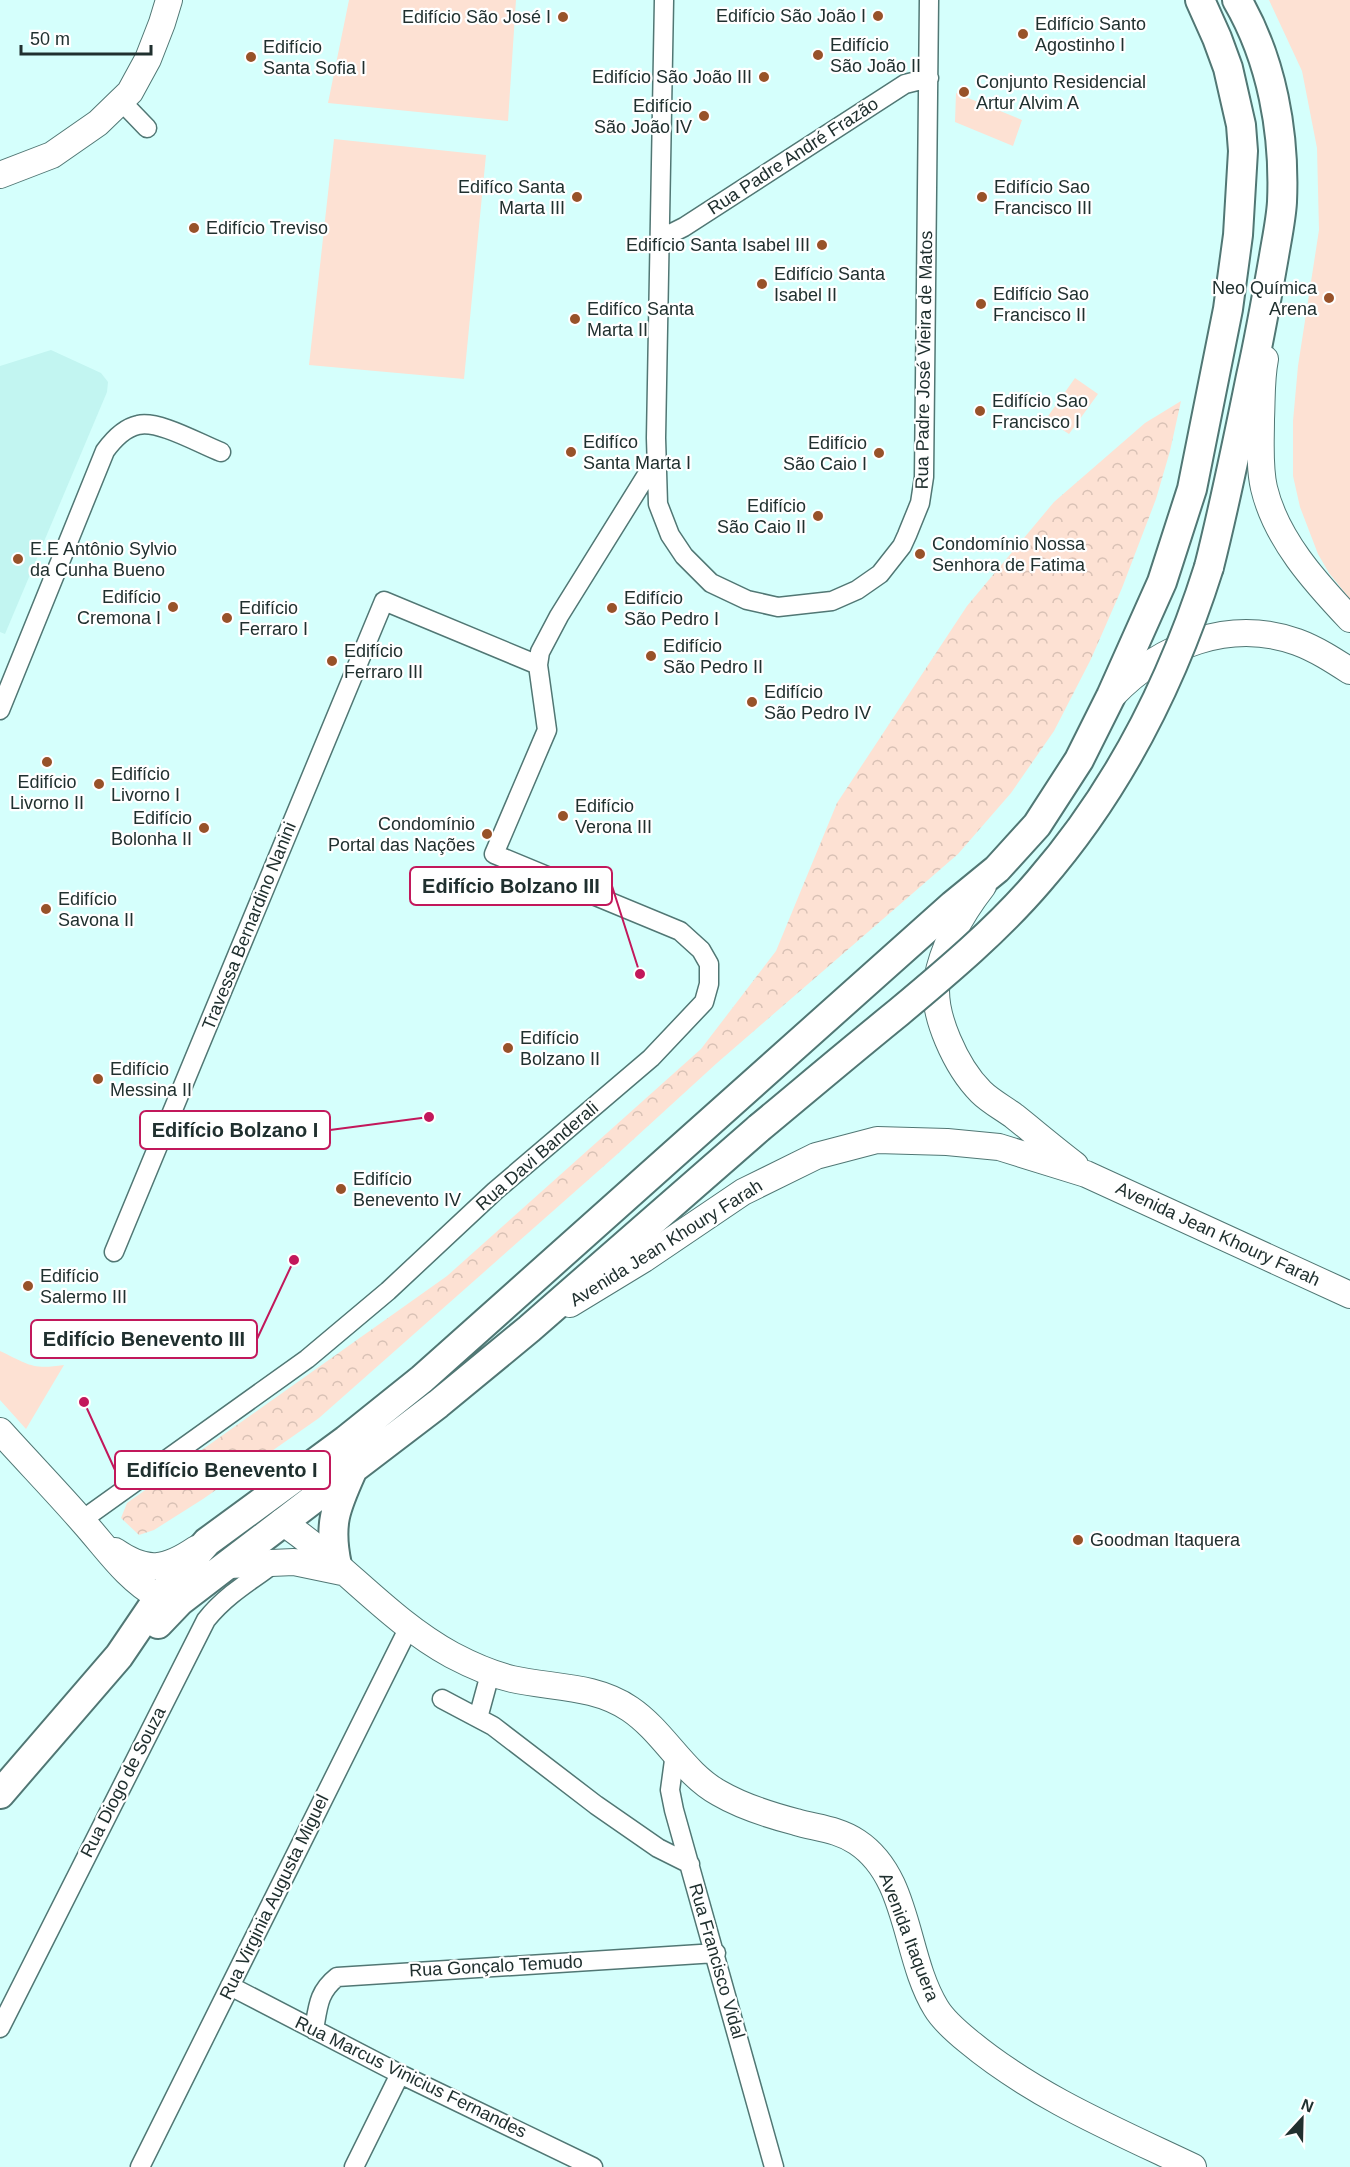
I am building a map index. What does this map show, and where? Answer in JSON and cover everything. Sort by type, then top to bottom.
[{"type":"main road","points":[[0,1794],[119,1656],[144,1639],[207,1542],[338,1447],[422,1379],[997,869],[1037,825],[1079,760],[1111,696],[1162,582],[1192,489],[1228,309],[1243,174],[1241,125],[1228,68],[1200,0]]},
{"type":"main road","points":[[170,1599],[229,1565],[438,1404],[529,1329],[759,1128],[946,972],[1039,882],[1071,841],[1112,780],[1142,731],[1158,699],[1196,609],[1253,408],[1263,321],[1282,204],[1280,132],[1274,97],[1260,49],[1248,17],[1238,0]]},
{"type":"main road","points":[[341,1569],[332,1534],[333,1519],[354,1468]]},
{"type":"main road","points":[[236,1520],[255,1517],[282,1522]]},
{"type":"street","points":[[0,175],[52,155],[98,123],[130,92],[148,59],[169,0]]},
{"type":"street","name":"Rua Padre José Vieira de Matos","points":[[664,0],[656,460],[658,504],[670,535],[711,583],[747,600],[778,607],[832,601],[857,590],[880,574],[902,546],[920,503],[924,477],[929,0]]},
{"type":"street","name":"Rua Padre André Frazão","points":[[660,239],[684,227],[905,84],[928,78]]},
{"type":"street","points":[[121,101],[147,128]]},
{"type":"street","points":[[1253,408],[1264,489],[1276,522],[1298,559],[1350,619]]},
{"type":"street","points":[[0,710],[105,450],[133,426],[148,425],[160,427],[221,452]]},
{"type":"street","points":[[538,665],[540,652],[559,616],[656,460]]},
{"type":"street","name":"Travessa Bernardino Nanini","points":[[114,1252],[384,601],[538,665]]},
{"type":"street","points":[[1111,696],[1131,675],[1176,648],[1207,637],[1229,633],[1257,634],[1298,642],[1350,671]]},
{"type":"street","name":"Rua Davi Banderali","points":[[90,1529],[316,1352],[388,1291],[495,1191],[651,1058],[704,1002],[709,984],[709,964],[701,950],[680,931],[494,854],[547,730],[538,665]]},
{"type":"street","name":"Avenida Jean Khoury Farah","points":[[997,869],[968,905],[947,950],[937,982],[939,1015],[950,1046],[964,1072],[981,1092],[1086,1174]]},
{"type":"street","name":"Avenida Jean Khoury Farah","points":[[529,1329],[644,1259],[743,1192],[816,1156],[877,1140],[947,1142],[999,1147],[1086,1174],[1350,1295]]},
{"type":"street","points":[[0,1431],[90,1529],[116,1563],[133,1579],[170,1599]]},
{"type":"street","name":"Avenida Itaquera","points":[[282,1522],[312,1542],[409,1627],[451,1654],[490,1674],[589,1691],[612,1699],[632,1710],[693,1775],[715,1791],[745,1807],[835,1831],[856,1841],[876,1857],[888,1874],[923,1984],[937,2010],[957,2032],[994,2062],[1061,2103],[1192,2167]]},
{"type":"street","points":[[90,1529],[134,1563],[152,1568],[180,1560],[207,1542]]},
{"type":"street","name":"Avenida Itaquera","points":[[229,1565],[277,1562],[341,1569]]},
{"type":"street","name":"Rua Diogo de Souza","points":[[0,2028],[206,1620],[230,1594],[277,1562]]},
{"type":"street","name":"Rua Virginia Augusta Miguel","points":[[140,2167],[409,1627]]},
{"type":"street","points":[[478,1718],[490,1674]]},
{"type":"street","points":[[442,1699],[512,1739],[582,1796],[671,1856],[690,1864]]},
{"type":"street","name":"Rua Francisco Vidal","points":[[675,1754],[670,1790],[774,2167]]},
{"type":"street","name":"Rua Gonçalo Temudo","points":[[314,2030],[321,1995],[328,1984],[337,1977],[716,1953]]},
{"type":"street","name":"Rua Marcus Vinicius Fernandes","points":[[230,1986],[570,2162],[593,2167]]},
{"type":"street","points":[[354,2167],[400,2074]]},
{"type":"shaded area","name":"E.E Antônio Sylvio da Cunha Bueno","points":[[51,350],[101,373],[108,382],[107,392],[5,634],[0,632],[0,366]]},
{"type":"green space","points":[[349,0],[516,0],[508,121],[328,103]]},
{"type":"green space","name":"Neo Química Arena","points":[[1269,0],[1350,0],[1350,599],[1329,573],[1318,554],[1300,507],[1293,476],[1293,421],[1298,366],[1319,230],[1317,148],[1302,71]]},
{"type":"green space","points":[[956,93],[1022,120],[1013,146],[955,122]]},
{"type":"green space","points":[[334,139],[486,155],[464,379],[309,365]]},
{"type":"green space","points":[[1075,378],[1098,394],[1069,434],[1046,419]]},
{"type":"green space","points":[[1181,401],[1156,499],[1122,588],[1091,659],[1054,731],[1011,793],[958,854],[717,1063],[319,1418],[203,1499],[154,1530],[139,1535],[121,1518],[127,1503],[447,1276],[701,1049],[776,951],[837,803],[967,606],[1054,502],[1145,423]]},
{"type":"green space","points":[[0,1351],[37,1366],[64,1365],[26,1429],[0,1400]]},
{"type":"place","name":"Edifício São João I","points":[[878,16]]},
{"type":"place","name":"Edifício São José I","points":[[563,17]]},
{"type":"place","name":"Edifício Santo Agostinho I","points":[[1023,34]]},
{"type":"place","name":"Edifício São João II","points":[[818,55]]},
{"type":"place","name":"Edifício Santa Sofia I","points":[[251,57]]},
{"type":"place","name":"Edifício São João III","points":[[764,77]]},
{"type":"place","name":"Conjunto Residencial Artur Alvim A","points":[[964,92]]},
{"type":"place","name":"Edifício São João IV","points":[[704,116]]},
{"type":"place","name":"Edifíco Santa Marta III","points":[[577,197]]},
{"type":"place","name":"Edifício Sao Francisco III","points":[[982,197]]},
{"type":"place","name":"Edifício Treviso","points":[[194,228]]},
{"type":"place","name":"Edifício Santa Isabel III","points":[[822,245]]},
{"type":"place","name":"Edifício Santa Isabel II","points":[[762,284]]},
{"type":"place","name":"Neo Química Arena","points":[[1329,298]]},
{"type":"place","name":"Edifício Sao Francisco II","points":[[981,304]]},
{"type":"place","name":"Edifíco Santa Marta II","points":[[575,319]]},
{"type":"place","name":"Edifício Sao Francisco I","points":[[980,411]]},
{"type":"place","name":"Edifíco Santa Marta I","points":[[571,452]]},
{"type":"place","name":"Edifício São Caio I","points":[[879,453]]},
{"type":"place","name":"Edifício São Caio II","points":[[818,516]]},
{"type":"place","name":"Condomínio Nossa Senhora de Fatima","points":[[920,554]]},
{"type":"place","name":"E.E Antônio Sylvio da Cunha Bueno","points":[[18,559]]},
{"type":"place","name":"Edifício Cremona I","points":[[173,607]]},
{"type":"place","name":"Edifício São Pedro I","points":[[612,608]]},
{"type":"place","name":"Edifício Ferraro I","points":[[227,618]]},
{"type":"place","name":"Edifício São Pedro II","points":[[651,656]]},
{"type":"place","name":"Edifício Ferraro III","points":[[332,661]]},
{"type":"place","name":"Edifício São Pedro IV","points":[[752,702]]},
{"type":"place","name":"Edifício Livorno II","points":[[47,762]]},
{"type":"place","name":"Edifício Livorno I","points":[[99,784]]},
{"type":"place","name":"Edifício Verona III","points":[[563,816]]},
{"type":"place","name":"Edifício Bolonha II","points":[[204,828]]},
{"type":"place","name":"Condomínio Portal das Nações","points":[[487,834]]},
{"type":"place","name":"Edifício Savona II","points":[[46,909]]},
{"type":"place","name":"Edifício Bolzano III","points":[[640,974]]},
{"type":"place","name":"Edifício Bolzano II","points":[[508,1048]]},
{"type":"place","name":"Edifício Messina II","points":[[98,1079]]},
{"type":"place","name":"Edifício Bolzano I","points":[[429,1117]]},
{"type":"place","name":"Edifício Benevento IV","points":[[341,1189]]},
{"type":"place","name":"Edifício Benevento III","points":[[294,1260]]},
{"type":"place","name":"Edifício Salermo III","points":[[28,1286]]},
{"type":"place","name":"Edifício Benevento I","points":[[84,1402]]},
{"type":"place","name":"Goodman Itaquera","points":[[1078,1540]]}]
